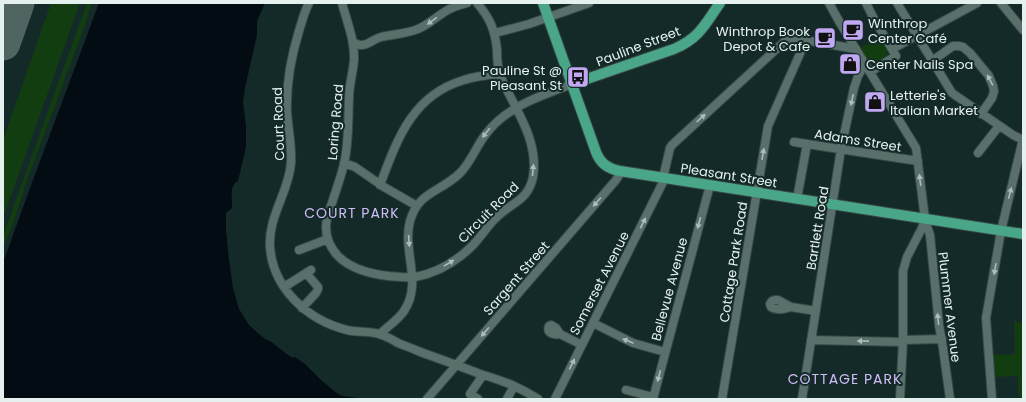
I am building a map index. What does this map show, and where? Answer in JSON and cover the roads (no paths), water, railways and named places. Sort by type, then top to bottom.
[{"type":"main road","name":"Pleasant Street","points":[[543,3],[599,158],[610,168],[621,172],[1023,234]]},
{"type":"main road","name":"Pauline Street","points":[[572,84],[682,45],[702,30],[720,3]]},
{"type":"street","name":"Court Road","points":[[309,3],[296,41],[288,84],[287,112],[292,155],[290,171],[286,188],[274,216],[270,234],[270,248],[277,275],[284,287],[302,308],[321,320],[350,331],[380,334],[406,346],[514,386],[538,399]]},
{"type":"street","name":"Loring Road","points":[[342,3],[353,42],[354,63],[349,90],[348,132],[344,163],[327,217],[326,229],[328,239],[333,250],[352,266],[380,275],[413,278]]},
{"type":"street","points":[[354,63],[359,53],[375,39],[417,30],[428,24],[446,10],[466,3]]},
{"type":"street","name":"Circuit Road","points":[[413,278],[441,268],[461,256],[474,244],[496,217],[520,200],[527,192],[533,177],[533,152],[528,133],[500,74],[495,33],[488,16],[477,3]]},
{"type":"street","points":[[495,33],[529,24],[589,3]]},
{"type":"street","name":"Plummer Avenue","points":[[829,3],[916,148],[925,219],[929,233],[939,325],[950,399]]},
{"type":"street","points":[[866,3],[894,53]]},
{"type":"street","points":[[897,3],[953,94],[999,126],[1023,140],[1001,231],[986,321],[992,399]]},
{"type":"street","points":[[870,72],[917,35],[977,3]]},
{"type":"street","points":[[1001,3],[1023,30]]},
{"type":"street","name":"Somerset Avenue","points":[[555,399],[664,178],[672,144],[784,42],[794,39],[806,40],[856,49]]},
{"type":"street","name":"Cottage Park Road","points":[[722,399],[768,126],[806,40]]},
{"type":"street","points":[[353,42],[359,45],[367,45]]},
{"type":"street","points":[[932,61],[949,48],[955,46],[963,47],[970,53],[989,76],[994,91],[992,98],[982,114]]},
{"type":"street","name":"Bartlett Road","points":[[802,399],[841,149],[854,88],[858,76],[865,64]]},
{"type":"street","points":[[380,185],[392,153],[403,131],[413,114],[424,102],[440,90],[460,80],[477,76],[500,74]]},
{"type":"street","points":[[380,334],[405,310],[410,298],[413,278],[408,235],[411,220],[417,206],[426,196],[460,174],[487,132],[497,121],[526,103],[572,84]]},
{"type":"street","points":[[978,153],[999,126]]},
{"type":"street","name":"Adams Street","points":[[794,142],[918,161]]},
{"type":"street","points":[[797,199],[807,144]]},
{"type":"street","points":[[344,163],[355,167],[380,185],[417,206]]},
{"type":"street","name":"Sargent Street","points":[[427,399],[611,186],[621,172]]},
{"type":"street","name":"Bellevue Avenue","points":[[653,398],[710,185]]},
{"type":"street","points":[[900,399],[903,271],[906,260],[923,227],[925,219]]},
{"type":"street","points":[[299,250],[328,239]]},
{"type":"street","points":[[284,287],[308,272],[318,289],[302,308]]},
{"type":"street","points":[[791,307],[816,311]]},
{"type":"street","points":[[593,323],[633,343],[665,352]]},
{"type":"street","points":[[560,334],[582,345]]},
{"type":"street","points":[[812,340],[902,341],[942,339]]},
{"type":"street","points":[[478,399],[470,394],[483,375]]},
{"type":"street","points":[[507,399],[514,386]]},
{"type":"street","points":[[626,390],[653,398]]},
{"type":"place","name":"Winthrop Center Café","points":[[853,30]]},
{"type":"place","name":"Winthrop Book Depot & Cafe","points":[[825,38]]},
{"type":"place","name":"Center Nails Spa","points":[[850,64]]},
{"type":"place","name":"Pauline St @ Pleasant St","points":[[578,77]]},
{"type":"place","name":"Letterie's Italian Market","points":[[875,102]]},
{"type":"district","name":"COURT PARK","points":[[352,213]]},
{"type":"district","name":"COTTAGE PARK","points":[[845,379]]}]
